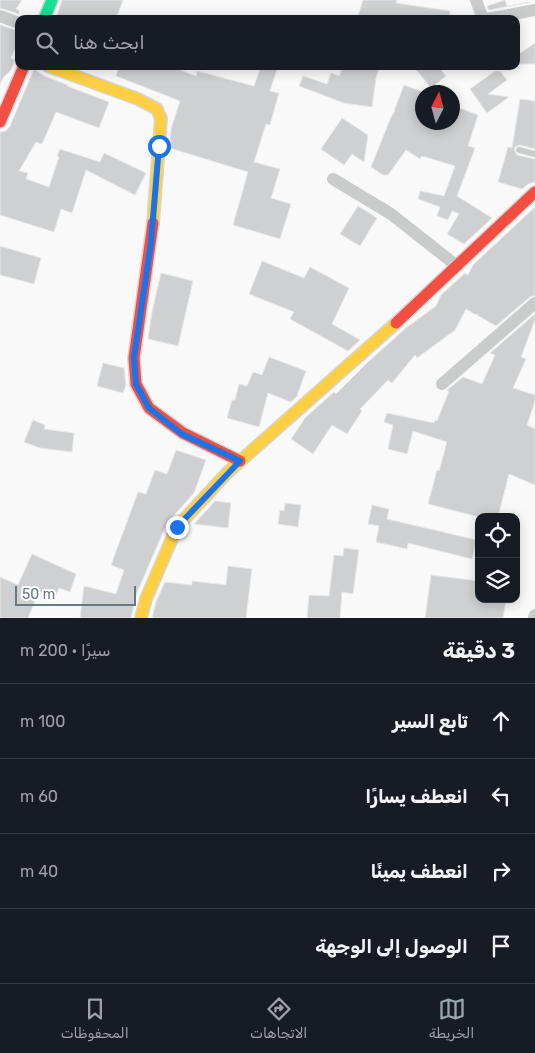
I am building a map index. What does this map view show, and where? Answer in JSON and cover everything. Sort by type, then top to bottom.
[{"type":"street","points":[[46,15],[52,0]]},
{"type":"street","points":[[476,0],[482,15]]},
{"type":"street","points":[[508,15],[535,10]]},
{"type":"street","points":[[0,16],[15,22]]},
{"type":"street","points":[[0,122],[22,70]]},
{"type":"street","points":[[59,70],[138,98],[157,109],[161,119],[159,146],[151,243],[134,358],[136,384],[149,408],[182,434],[240,461]]},
{"type":"street","points":[[333,179],[391,214],[457,266]]},
{"type":"street","points":[[142,618],[146,599],[177,527],[240,461],[411,309],[535,192]]},
{"type":"street","points":[[442,384],[535,303]]},
{"type":"lane","points":[[520,150],[535,154]]},
{"type":"building","points":[[0,0],[22,0],[16,9],[19,10],[19,14],[0,8]]},
{"type":"building","points":[[62,0],[123,0],[117,15],[57,15]]},
{"type":"building","points":[[363,0],[397,0],[396,3],[450,11],[450,15],[358,15]]},
{"type":"building","points":[[505,0],[507,6],[531,2],[489,10],[487,6]]},
{"type":"building","points":[[0,25],[15,30],[15,49],[11,58],[15,60],[11,70],[0,84]]},
{"type":"building","points":[[535,43],[535,64],[520,64],[520,53]]},
{"type":"building","points":[[34,70],[35,70],[44,76],[109,102],[99,128],[56,112],[42,144],[36,142],[19,171],[28,173],[26,179],[49,187],[60,149],[100,162],[104,153],[146,173],[135,195],[86,170],[72,213],[61,209],[54,232],[0,215],[0,132],[6,131],[10,126]]},
{"type":"building","points":[[118,70],[180,70],[196,76],[197,71],[254,86],[260,70],[277,70],[270,91],[279,93],[270,125],[266,124],[254,162],[280,169],[271,198],[291,204],[280,239],[233,225],[248,172],[170,148],[171,129],[180,101],[116,76]]},
{"type":"building","points":[[341,70],[379,70],[372,107],[344,103],[299,86],[303,76],[327,84],[331,73],[339,76]]},
{"type":"building","points":[[416,70],[441,70],[446,76],[435,85],[429,85]]},
{"type":"building","points":[[495,71],[500,71],[507,80],[488,94],[509,97],[487,113],[470,89]]},
{"type":"building","points":[[404,85],[415,89],[415,130],[460,130],[460,108],[478,115],[468,146],[475,148],[457,196],[492,218],[464,244],[447,234],[459,214],[452,211],[448,220],[437,216],[440,207],[418,199],[420,191],[444,196],[455,166],[422,156],[420,159],[406,150],[388,175],[383,175],[371,167]]},
{"type":"building","points":[[520,99],[535,101],[535,149],[520,145],[514,149],[517,155],[535,159],[535,182],[528,184],[522,189],[498,182],[508,147],[512,148]]},
{"type":"building","points":[[342,118],[368,135],[364,162],[352,154],[344,165],[321,149]]},
{"type":"building","points":[[358,206],[377,218],[360,246],[340,234]]},
{"type":"building","points":[[535,207],[535,295],[530,297],[496,326],[477,315],[478,313],[476,315],[466,309],[455,330],[417,358],[415,355],[392,383],[388,380],[360,409],[362,411],[347,434],[332,425],[313,454],[291,439],[305,418],[334,392],[336,394],[406,328],[436,306],[441,295],[465,273],[468,275],[473,265]]},
{"type":"building","points":[[0,246],[41,258],[34,284],[0,275]]},
{"type":"building","points":[[262,261],[304,278],[310,267],[349,288],[332,324],[360,340],[348,351],[290,319],[294,312],[249,294]]},
{"type":"building","points":[[161,273],[193,281],[178,346],[148,339]]},
{"type":"building","points":[[535,314],[535,320],[521,357],[526,359],[513,388],[535,395],[535,401],[527,425],[535,429],[535,485],[509,474],[499,513],[475,513],[475,516],[428,504],[447,442],[413,431],[407,454],[388,449],[393,425],[384,422],[387,413],[434,423],[435,420],[437,421],[449,391],[447,390],[463,377],[482,384],[495,355],[490,353]]},
{"type":"building","points":[[269,357],[306,371],[297,396],[291,402],[268,393],[259,427],[227,418],[232,400],[235,400],[239,384],[247,386],[253,372],[262,375]]},
{"type":"building","points":[[103,363],[124,368],[126,385],[123,393],[97,386]]},
{"type":"building","points":[[33,420],[45,425],[44,429],[74,433],[72,452],[40,448],[24,442]]},
{"type":"building","points":[[176,450],[206,460],[194,493],[167,523],[136,595],[131,618],[80,618],[84,586],[116,594],[124,570],[111,565],[138,492],[146,494],[155,470],[167,474]]},
{"type":"building","points":[[215,501],[231,503],[228,528],[194,524]]},
{"type":"building","points":[[285,503],[301,505],[298,527],[278,524],[280,510],[284,511]]},
{"type":"building","points":[[372,505],[389,509],[387,519],[475,540],[472,559],[408,543],[407,549],[376,542],[379,526],[368,524]]},
{"type":"building","points":[[344,548],[359,550],[353,594],[342,592],[340,618],[307,618],[309,595],[329,596],[334,555],[343,556]]},
{"type":"building","points":[[32,554],[76,574],[70,592],[59,588],[55,598],[39,592],[28,618],[0,618],[0,577],[18,585]]},
{"type":"building","points":[[228,566],[252,569],[246,618],[152,618],[156,602],[165,582],[192,585],[192,581],[226,585]]},
{"type":"building","points":[[431,575],[475,580],[475,603],[506,603],[503,618],[425,618]]},
{"type":"traffic: fast","points":[[46,15],[52,0]]},
{"type":"traffic: slow","points":[[59,70],[138,99],[157,109],[161,119],[153,223]]},
{"type":"traffic: slow","points":[[141,618],[146,599],[177,527],[228,472],[396,323]]},
{"type":"traffic: jam","points":[[0,122],[22,70]]},
{"type":"traffic: jam","points":[[396,323],[535,192]]},
{"type":"traffic: jam","points":[[153,223],[134,358],[136,384],[149,408],[183,433],[240,461]]},
{"type":"route","points":[[159,146],[151,243],[134,358],[136,384],[149,408],[182,434],[240,461],[177,527]]}]
